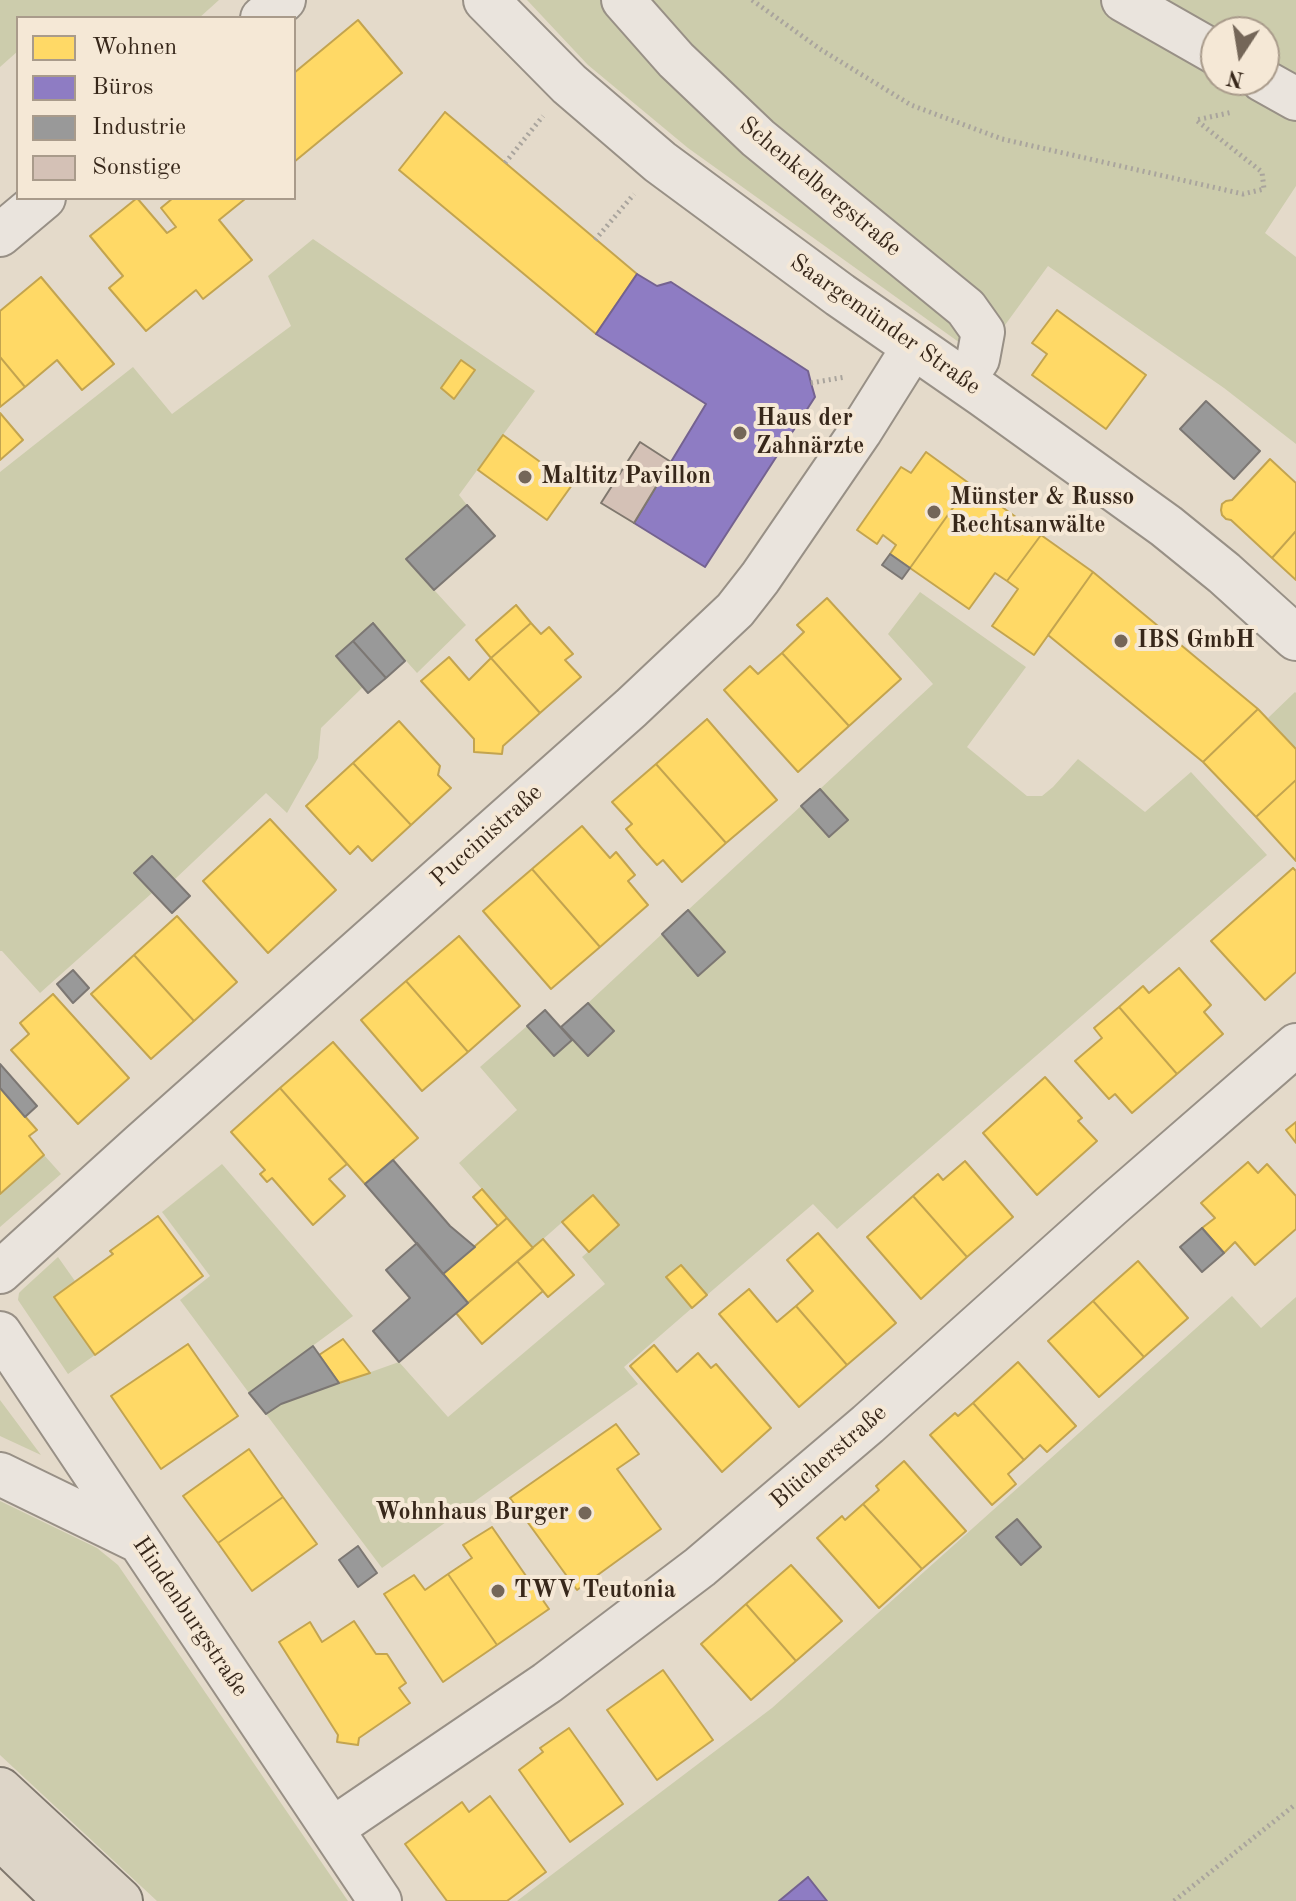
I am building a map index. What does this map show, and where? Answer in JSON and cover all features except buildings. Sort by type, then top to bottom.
[{"type":"highway","points":[[0,1790],[120,1901]]},
{"type":"highway","points":[[0,1836],[67,1901]]},
{"type":"street","points":[[264,16],[284,0]]},
{"type":"street","name":"Saargemünder Straße","points":[[486,0],[569,84],[660,162],[840,295],[1166,526],[1296,638]]},
{"type":"street","name":"Schenkelbergstraße","points":[[623,0],[676,60],[758,138],[966,308],[983,332],[978,359],[964,380]]},
{"type":"street","points":[[1123,0],[1200,44]]},
{"type":"street","points":[[0,235],[42,200]]},
{"type":"street","name":"Puccinistraße","points":[[0,1272],[631,708],[735,610],[860,432],[914,346]]},
{"type":"street","name":"Blücherstraße","points":[[332,1829],[547,1683],[700,1567],[868,1424],[1296,1045]]},
{"type":"street","name":"Hindenburgstraße","points":[[0,1333],[380,1901]]},
{"type":"street","points":[[0,1474],[139,1542]]},
{"type":"path","points":[[752,0],[820,49],[911,105],[1002,139],[1243,194],[1264,189],[1262,172],[1196,120],[1296,99]]},
{"type":"path","points":[[505,163],[569,84]]},
{"type":"path","points":[[595,240],[660,162]]},
{"type":"path","points":[[1174,1901],[1296,1804]]},
{"type":"green space","points":[[0,0],[219,0],[201,16],[16,16],[16,53],[0,67]]},
{"type":"green space","points":[[527,0],[1296,0],[1296,186],[1265,233],[1296,257],[1296,444],[1224,388],[1048,266],[981,358],[688,148],[588,65]]},
{"type":"green space","points":[[313,239],[535,391],[459,495],[467,505],[406,559],[466,625],[417,673],[373,624],[363,687],[321,728],[318,758],[287,813],[266,793],[174,880],[152,857],[134,873],[152,893],[40,993],[0,951],[0,472],[133,367],[172,414],[291,326],[268,276]]},
{"type":"green space","points":[[920,592],[1026,667],[967,747],[1027,796],[1042,796],[1078,759],[1145,812],[1191,772],[1267,855],[837,1229],[813,1204],[707,1295],[681,1265],[666,1278],[692,1308],[624,1367],[638,1384],[382,1568],[266,1414],[281,1404],[399,1362],[448,1417],[605,1284],[582,1257],[619,1225],[593,1195],[533,1248],[459,1163],[517,1110],[480,1067],[527,1026],[553,1056],[572,1040],[588,1056],[614,1031],[588,1003],[662,934],[698,976],[725,952],[688,910],[801,806],[829,837],[848,820],[820,789],[933,684],[888,634]]},
{"type":"green space","points":[[1296,693],[1296,749],[1268,718]]},
{"type":"green space","points":[[44,1155],[61,1174],[0,1227],[0,1194]]},
{"type":"green space","points":[[222,1164],[353,1316],[249,1393],[180,1300],[210,1276],[162,1212]]},
{"type":"green space","points":[[58,1257],[75,1281],[54,1298],[95,1355],[68,1374],[18,1300],[19,1293]]},
{"type":"green space","points":[[1232,1296],[1261,1328],[1296,1297],[1296,1901],[517,1901],[772,1708]]},
{"type":"green space","points":[[0,1400],[41,1455],[0,1436]]},
{"type":"green space","points":[[0,1501],[97,1548],[118,1565],[348,1901],[157,1901],[0,1755]]},
{"type":"place","name":"Haus der Zahnärzte","points":[[740,433]]},
{"type":"place","name":"Maltitz Pavillon","points":[[525,477]]},
{"type":"place","name":"Münster & Russo Rechtsanwälte","points":[[934,512]]},
{"type":"place","name":"IBS GmbH","points":[[1121,641]]},
{"type":"place","name":"Wohnhaus Burger","points":[[585,1513]]},
{"type":"place","name":"TWV Teutonia","points":[[498,1591]]}]
